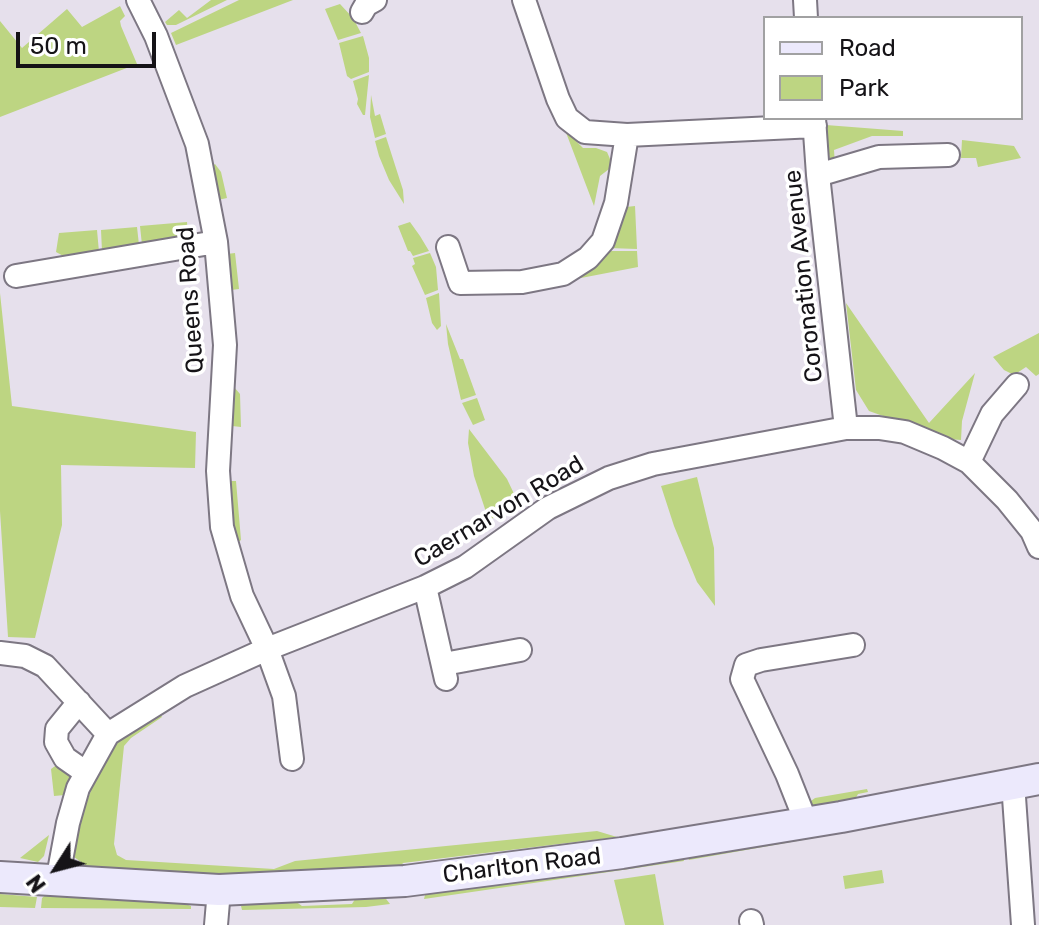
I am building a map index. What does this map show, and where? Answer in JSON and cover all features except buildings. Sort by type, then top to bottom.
[{"type":"street","name":"Queens Road","points":[[138,0],[156,36],[197,144],[216,242],[225,345],[219,508],[226,546],[242,596],[267,649],[284,696],[292,759]]},
{"type":"street","points":[[524,0],[567,118],[585,132],[627,135],[814,122]]},
{"type":"street","name":"Coronation Avenue","points":[[814,122],[846,428]]},
{"type":"street","points":[[448,247],[460,283],[522,282],[563,274],[576,266],[603,241],[616,203],[627,135]]},
{"type":"street","points":[[818,175],[879,157],[948,155]]},
{"type":"street","points":[[16,276],[216,242]]},
{"type":"street","points":[[969,462],[992,414],[1017,385]]},
{"type":"street","name":"Caernarvon Road","points":[[108,734],[162,698],[267,649],[425,587],[465,567],[548,508],[609,478],[653,464],[846,428],[905,432],[969,462],[1007,500],[1032,531],[1039,547]]},
{"type":"street","points":[[425,587],[445,671],[520,650]]},
{"type":"street","points":[[806,822],[742,679],[746,665],[761,660],[853,645]]},
{"type":"street","points":[[0,653],[25,656],[45,666],[108,734],[85,772],[68,823],[57,882]]},
{"type":"street","points":[[79,702],[57,729],[56,742],[65,758],[85,772]]},
{"type":"street","points":[[1023,925],[1026,781]]},
{"type":"street","name":"Charlton Road","points":[[0,877],[219,890],[382,883],[622,853],[1026,781]]},
{"type":"street","points":[[216,925],[219,890]]},
{"type":"green space","points":[[211,0],[227,0],[176,25],[165,22],[179,10],[187,18]]},
{"type":"green space","points":[[239,0],[293,0],[176,45],[171,33]]},
{"type":"green space","points":[[340,4],[361,33],[338,40],[325,9]]},
{"type":"green space","points":[[120,6],[125,16],[120,21],[121,26],[137,64],[0,117],[0,21],[22,48],[67,9],[82,27]]},
{"type":"green space","points":[[363,36],[369,72],[351,79],[347,76],[339,43]]},
{"type":"green space","points":[[369,75],[363,115],[357,104],[353,81]]},
{"type":"green space","points":[[371,95],[375,116],[380,114],[386,134],[375,138],[370,117]]},
{"type":"green space","points":[[826,125],[903,131],[903,136],[872,136],[834,150],[835,165],[830,163]]},
{"type":"green space","points":[[565,130],[583,148],[607,152],[613,166],[600,176],[594,206]]},
{"type":"green space","points":[[386,137],[403,190],[404,204],[379,156],[375,141]]},
{"type":"green space","points":[[962,140],[1014,146],[1021,158],[978,167],[976,158],[961,158]]},
{"type":"green space","points":[[215,164],[221,172],[227,198],[218,200],[211,167]]},
{"type":"green space","points":[[635,206],[637,249],[609,248],[626,207]]},
{"type":"green space","points":[[187,222],[188,236],[142,245],[140,226]]},
{"type":"green space","points":[[410,222],[429,251],[413,256],[408,251],[398,226]]},
{"type":"green space","points":[[137,227],[139,245],[102,251],[101,230]]},
{"type":"green space","points":[[97,230],[99,252],[67,258],[56,252],[59,233]]},
{"type":"green space","points":[[607,251],[637,251],[638,267],[581,278],[581,273]]},
{"type":"green space","points":[[235,253],[239,289],[231,290],[227,254]]},
{"type":"green space","points":[[430,253],[436,267],[438,290],[425,295],[412,266],[415,264],[413,258]]},
{"type":"green space","points":[[0,293],[12,406],[196,432],[195,468],[61,465],[62,525],[35,638],[8,637],[0,511]]},
{"type":"green space","points":[[439,293],[441,326],[437,330],[432,323],[426,298]]},
{"type":"green space","points":[[846,303],[929,423],[975,373],[962,421],[961,440],[948,439],[869,411],[856,390]]},
{"type":"green space","points":[[446,324],[476,395],[461,400],[448,344]]},
{"type":"green space","points":[[1039,333],[1039,374],[1036,376],[1026,367],[1014,375],[1004,370],[993,357]]},
{"type":"green space","points":[[234,387],[240,394],[241,427],[232,426]]},
{"type":"green space","points":[[477,398],[485,420],[473,425],[462,403]]},
{"type":"green space","points":[[469,429],[507,479],[517,500],[489,521],[474,476],[468,443]]},
{"type":"green space","points":[[697,477],[714,548],[715,606],[697,582],[661,486]]},
{"type":"green space","points":[[229,481],[236,481],[241,540],[236,544],[230,515]]},
{"type":"green space","points":[[160,713],[162,717],[124,746],[114,844],[117,855],[126,860],[274,869],[295,861],[597,831],[617,837],[403,863],[398,870],[269,881],[98,874],[74,857],[83,811],[99,770],[114,745]]},
{"type":"green space","points":[[58,764],[73,774],[65,795],[54,796],[51,769]]},
{"type":"green space","points":[[867,789],[868,792],[858,794],[852,805],[819,811],[807,804],[815,798]]},
{"type":"green space","points":[[836,831],[837,834],[689,860],[687,856]]},
{"type":"green space","points":[[49,835],[44,856],[38,862],[20,858]]},
{"type":"green space","points":[[682,853],[684,861],[424,899],[426,891]]},
{"type":"green space","points":[[882,870],[884,883],[845,889],[843,876]]},
{"type":"green space","points":[[655,874],[664,925],[625,925],[614,880]]},
{"type":"green space","points":[[48,893],[177,901],[191,906],[191,909],[41,908],[42,898]]},
{"type":"green space","points":[[0,894],[37,897],[35,908],[0,907]]},
{"type":"green space","points":[[383,895],[390,904],[242,910],[241,906],[249,902],[295,901],[302,906],[352,904],[357,896]]}]
